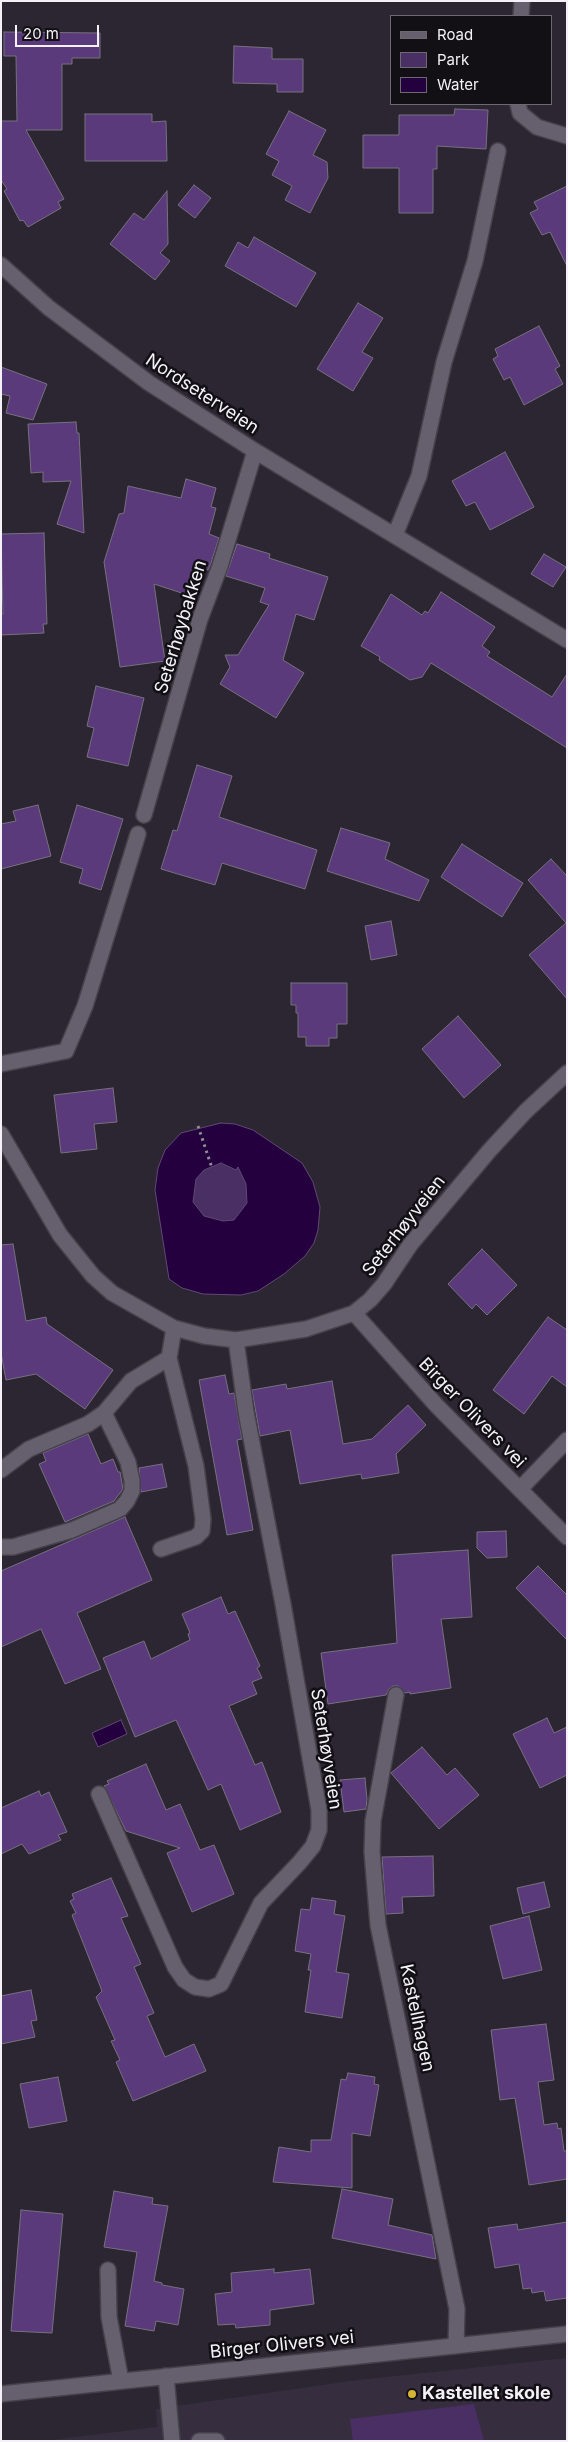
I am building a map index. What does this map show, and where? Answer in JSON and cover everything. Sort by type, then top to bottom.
[{"type":"street","points":[[521,15],[522,1]]},
{"type":"street","points":[[518,105],[520,113],[537,127],[567,136]]},
{"type":"street","points":[[394,535],[419,476],[444,362],[475,261],[498,151]]},
{"type":"street","name":"Nordseterveien","points":[[1,265],[83,335],[149,383],[255,451],[567,640]]},
{"type":"street","name":"Seterhøybakken","points":[[144,815],[200,620],[220,566],[255,451]]},
{"type":"street","points":[[1,1064],[66,1051],[85,1006],[138,834]]},
{"type":"street","name":"Seterhøyveien","points":[[1,1134],[86,1278],[174,1328],[204,1336],[236,1340],[306,1329],[354,1313],[379,1289],[410,1245],[489,1151],[567,1073]]},
{"type":"street","name":"Birger Olivers vei","points":[[354,1313],[436,1406],[567,1537]]},
{"type":"street","points":[[161,1549],[196,1536],[202,1531],[204,1519],[196,1466],[169,1358],[174,1328]]},
{"type":"street","name":"Seterhøyveien","points":[[99,1794],[175,1967],[184,1980],[195,1987],[209,1988],[222,1984],[261,1903],[300,1862],[312,1846],[319,1830],[319,1810],[283,1604],[246,1412],[236,1340]]},
{"type":"street","points":[[1,1470],[30,1449],[88,1424],[104,1413],[131,1381],[169,1358]]},
{"type":"street","points":[[1,1547],[20,1545],[72,1530],[120,1509],[127,1501],[132,1491],[128,1462],[104,1413]]},
{"type":"street","points":[[520,1489],[567,1440]]},
{"type":"street","name":"Kastellhagen","points":[[396,1695],[374,1821],[372,1852],[378,1925],[457,2309],[456,2346]]},
{"type":"street","points":[[108,2270],[109,2316],[121,2381]]},
{"type":"street","name":"Birger Olivers vei","points":[[1,2394],[567,2334]]},
{"type":"street","points":[[166,2376],[172,2441]]},
{"type":"street","points":[[200,2441],[217,2441]]},
{"type":"path","points":[[198,1126],[212,1168]]},
{"type":"shaded area","name":"Kastellet skole","points":[[567,2358],[567,2441],[43,2441],[157,2427],[156,2409],[358,2380]]},
{"type":"green space","points":[[221,1163],[235,1170],[238,1167],[246,1184],[247,1203],[234,1220],[223,1221],[204,1216],[193,1202],[196,1179],[204,1170]]},
{"type":"green space","points":[[474,2404],[484,2441],[353,2441],[350,2419]]},
{"type":"water","points":[[221,1123],[235,1124],[253,1130],[302,1163],[313,1182],[320,1207],[318,1230],[314,1243],[305,1256],[284,1274],[258,1291],[241,1295],[203,1294],[182,1288],[169,1279],[155,1190],[158,1168],[165,1150],[181,1133]],"holes":[[[221,1163],[236,1170],[238,1167],[246,1184],[247,1203],[234,1220],[223,1221],[204,1216],[193,1202],[196,1179],[204,1170]]]},
{"type":"water","points":[[121,1720],[127,1734],[98,1747],[92,1733]]},
{"type":"building","points":[[4,32],[100,33],[100,58],[72,58],[72,64],[62,64],[62,130],[26,130],[64,199],[58,202],[61,208],[28,227],[23,220],[20,221],[4,191],[7,189],[1,180],[1,121],[17,121],[16,56],[4,56]]},
{"type":"building","points":[[234,46],[272,48],[272,59],[303,59],[303,92],[277,92],[277,84],[233,83]]},
{"type":"building","points":[[455,109],[488,110],[486,149],[437,146],[437,169],[433,169],[433,213],[399,213],[399,168],[363,168],[363,135],[399,135],[399,115],[454,115]]},
{"type":"building","points":[[289,111],[326,130],[313,155],[327,162],[328,178],[310,213],[285,200],[292,186],[272,175],[279,161],[266,154]]},
{"type":"building","points":[[85,114],[152,114],[152,122],[166,121],[167,161],[85,161]]},
{"type":"building","points":[[194,185],[211,198],[195,218],[178,205]]},
{"type":"building","points":[[567,186],[567,266],[550,232],[542,235],[530,213],[538,209],[534,202]]},
{"type":"building","points":[[167,191],[168,244],[160,253],[170,261],[155,280],[110,244],[134,213],[144,220]]},
{"type":"building","points":[[254,237],[316,273],[296,307],[225,266],[238,242],[248,248]]},
{"type":"building","points":[[358,303],[383,318],[362,352],[373,358],[353,391],[317,369]]},
{"type":"building","points":[[539,326],[560,366],[555,369],[563,384],[524,405],[510,377],[504,380],[493,359],[498,356],[495,349]]},
{"type":"building","points":[[1,367],[47,384],[33,420],[6,413],[10,396],[1,394]]},
{"type":"building","points":[[76,422],[77,433],[79,433],[84,533],[57,524],[71,481],[43,482],[43,472],[31,473],[28,424]]},
{"type":"building","points":[[505,452],[534,507],[490,530],[475,502],[466,506],[452,481]]},
{"type":"building","points":[[186,479],[216,488],[211,507],[216,508],[209,534],[219,538],[211,563],[208,570],[203,569],[194,597],[154,584],[165,661],[120,667],[104,562],[119,514],[124,513],[128,486],[181,498]]},
{"type":"building","points":[[44,533],[47,624],[43,624],[44,633],[1,635],[1,614],[3,614],[1,534]]},
{"type":"building","points":[[237,544],[270,554],[269,558],[328,577],[314,620],[296,614],[283,660],[304,673],[276,718],[220,684],[230,667],[225,655],[238,655],[269,605],[260,602],[265,588],[226,576]]},
{"type":"building","points":[[544,554],[566,567],[553,587],[531,574]]},
{"type":"building","points":[[441,592],[495,627],[482,646],[490,652],[487,656],[552,697],[567,674],[567,748],[431,663],[422,677],[410,680],[379,660],[380,657],[361,646],[391,594],[422,615],[425,611],[428,613]]},
{"type":"building","points":[[96,686],[144,698],[128,766],[87,757],[94,728],[87,726]]},
{"type":"building","points":[[197,765],[232,776],[219,817],[317,850],[305,889],[222,863],[215,885],[161,869],[173,830],[177,831]]},
{"type":"building","points":[[38,805],[51,856],[1,869],[1,824],[16,821],[13,811]]},
{"type":"building","points":[[77,805],[123,819],[101,890],[79,883],[83,869],[60,862]]},
{"type":"building","points":[[341,828],[390,843],[385,859],[429,880],[419,901],[327,871]]},
{"type":"building","points":[[462,844],[523,883],[502,917],[441,877]]},
{"type":"building","points":[[551,859],[567,876],[567,999],[529,955],[566,923],[528,880]]},
{"type":"building","points":[[391,921],[397,955],[371,960],[365,926]]},
{"type":"building","points":[[291,983],[347,983],[347,1024],[337,1024],[337,1038],[329,1038],[329,1046],[306,1046],[306,1037],[298,1037],[298,1013],[296,1013],[296,1005],[291,1005]]},
{"type":"building","points":[[458,1016],[501,1065],[464,1098],[422,1049]]},
{"type":"building","points":[[113,1088],[117,1122],[94,1124],[97,1149],[61,1153],[54,1095]]},
{"type":"building","points":[[13,1244],[26,1321],[46,1317],[47,1324],[113,1370],[85,1409],[36,1374],[6,1380],[1,1353],[1,1245]]},
{"type":"building","points":[[482,1249],[517,1285],[487,1315],[476,1304],[472,1309],[448,1284]]},
{"type":"building","points":[[548,1317],[567,1330],[567,1387],[552,1376],[524,1414],[493,1390]]},
{"type":"building","points":[[225,1375],[229,1394],[234,1393],[242,1439],[237,1440],[253,1530],[227,1535],[199,1380]]},
{"type":"building","points":[[332,1381],[343,1444],[372,1439],[408,1405],[426,1425],[396,1454],[399,1473],[362,1479],[361,1474],[300,1484],[290,1430],[260,1436],[252,1390],[286,1384],[287,1389]]},
{"type":"building","points":[[88,1434],[101,1464],[113,1459],[118,1472],[120,1472],[123,1489],[114,1501],[65,1522],[39,1464],[46,1461],[43,1453]]},
{"type":"building","points":[[162,1464],[167,1487],[141,1492],[139,1468]]},
{"type":"building","points":[[125,1517],[152,1580],[77,1613],[101,1669],[65,1684],[41,1629],[1,1647],[1,1571]]},
{"type":"building","points":[[506,1531],[507,1557],[487,1558],[477,1548],[477,1532]]},
{"type":"building","points":[[468,1550],[472,1617],[441,1619],[451,1688],[410,1694],[410,1692],[405,1693],[398,1686],[393,1686],[386,1695],[328,1704],[321,1653],[397,1643],[392,1555]]},
{"type":"building","points":[[538,1566],[567,1595],[567,1640],[516,1588]]},
{"type":"building","points":[[221,1597],[228,1614],[235,1611],[260,1666],[257,1668],[262,1678],[252,1682],[257,1694],[229,1706],[255,1765],[262,1762],[281,1812],[240,1830],[221,1784],[208,1790],[176,1720],[135,1737],[103,1658],[144,1641],[151,1659],[190,1640],[188,1634],[190,1633],[182,1614]]},
{"type":"building","points":[[547,1718],[554,1733],[567,1727],[567,1775],[540,1788],[513,1734]]},
{"type":"building","points":[[422,1747],[447,1775],[455,1768],[479,1795],[439,1829],[391,1773]]},
{"type":"building","points":[[146,1764],[166,1810],[180,1804],[200,1850],[214,1845],[234,1894],[192,1912],[167,1853],[180,1848],[126,1831],[104,1786],[109,1784],[107,1781]]},
{"type":"building","points":[[365,1778],[366,1809],[344,1812],[340,1780]]},
{"type":"building","points":[[39,1791],[41,1796],[49,1792],[67,1832],[58,1835],[61,1840],[29,1854],[22,1844],[1,1854],[1,1808]]},
{"type":"building","points":[[433,1856],[434,1896],[402,1897],[403,1913],[386,1914],[382,1857]]},
{"type":"building","points":[[111,1878],[128,1916],[121,1918],[141,1964],[134,1967],[154,2013],[147,2016],[165,2057],[194,2044],[206,2071],[133,2101],[116,2062],[120,2060],[111,2041],[115,2040],[96,1997],[102,1991],[72,1915],[76,1913],[70,1901],[74,1899],[72,1894]]},
{"type":"building","points":[[544,1882],[550,1907],[523,1914],[517,1888]]},
{"type":"building","points":[[312,1898],[336,1901],[334,1914],[345,1916],[336,1972],[349,1974],[342,2018],[305,2012],[311,1970],[308,1970],[311,1954],[295,1951],[301,1909],[310,1910]]},
{"type":"building","points":[[529,1916],[542,1970],[503,1979],[490,1926]]},
{"type":"building","points":[[31,1990],[37,2020],[31,2021],[35,2037],[1,2044],[1,1996]]},
{"type":"building","points":[[546,2024],[554,2080],[538,2082],[544,2125],[557,2123],[558,2129],[561,2128],[564,2151],[567,2151],[567,2179],[529,2185],[515,2098],[500,2100],[491,2030]]},
{"type":"building","points":[[348,2073],[375,2077],[374,2084],[379,2085],[370,2136],[352,2133],[352,2188],[273,2182],[279,2147],[311,2152],[311,2140],[331,2140],[341,2079],[346,2080]]},
{"type":"building","points":[[58,2077],[67,2121],[29,2128],[20,2084]]},
{"type":"building","points":[[342,2189],[393,2199],[388,2225],[432,2235],[436,2259],[332,2238]]},
{"type":"building","points":[[114,2191],[153,2198],[152,2204],[168,2206],[154,2281],[162,2283],[162,2285],[184,2289],[178,2325],[156,2321],[154,2331],[125,2326],[137,2252],[104,2247]]},
{"type":"building","points":[[21,2210],[63,2214],[52,2333],[11,2331]]},
{"type":"building","points":[[567,2222],[567,2298],[546,2301],[544,2291],[532,2293],[531,2288],[523,2289],[519,2264],[495,2268],[488,2228],[517,2224],[518,2230]]},
{"type":"building","points":[[274,2269],[274,2273],[310,2269],[314,2304],[270,2310],[270,2325],[236,2328],[235,2324],[218,2325],[215,2294],[232,2292],[231,2273]]},
{"type":"place","name":"Kastellet skole","points":[[412,2394]]}]
